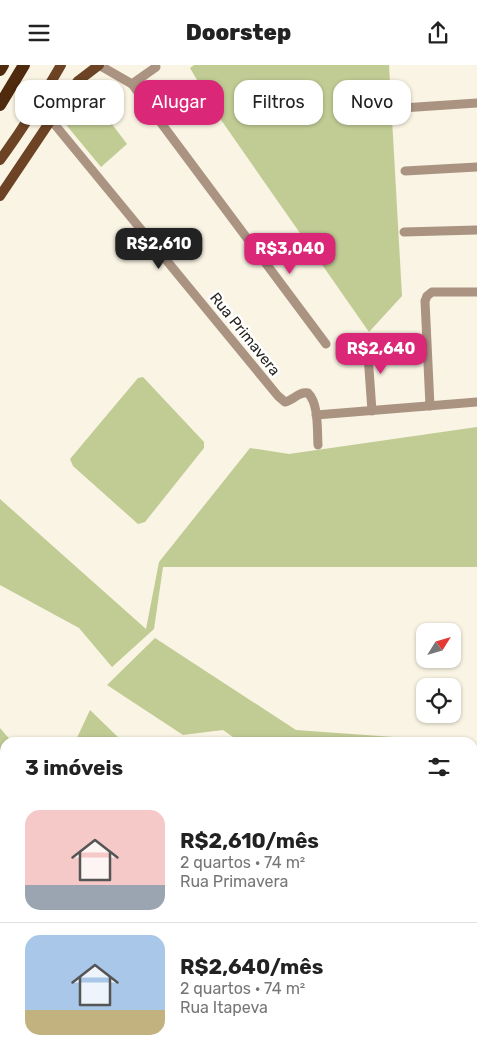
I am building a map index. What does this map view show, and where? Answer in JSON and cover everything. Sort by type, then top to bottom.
[{"type":"highway","points":[[0,70],[3,65]]},
{"type":"highway","points":[[0,105],[24,65]]},
{"type":"main road","points":[[0,160],[40,101],[61,65]]},
{"type":"main road","points":[[79,80],[99,65]]},
{"type":"main road","points":[[0,196],[48,125]]},
{"type":"street","points":[[99,65],[132,84],[326,344]]},
{"type":"street","points":[[132,84],[156,67]]},
{"type":"street","points":[[411,107],[477,103]]},
{"type":"street","name":"Rua Primavera","points":[[55,125],[278,396],[286,402],[302,392],[308,393],[313,398],[316,415]]},
{"type":"street","points":[[405,171],[477,167]]},
{"type":"street","points":[[404,232],[477,229]]},
{"type":"street","points":[[430,406],[425,301],[427,296],[432,293],[477,292]]},
{"type":"street","points":[[366,341],[372,411]]},
{"type":"street","points":[[318,445],[316,415],[477,402]]},
{"type":"green space","points":[[194,65],[389,65],[390,80],[333,80],[333,125],[392,125],[402,296],[369,332],[224,124],[224,80],[197,80],[190,68]]},
{"type":"green space","points":[[66,125],[113,125],[127,144],[101,167]]},
{"type":"green space","points":[[143,377],[204,442],[204,448],[145,522],[138,524],[73,466],[70,459],[138,378]]},
{"type":"green space","points":[[477,427],[477,567],[163,567],[154,629],[112,667],[79,628],[0,585],[0,499],[146,629],[159,562],[250,448],[289,454]]},
{"type":"green space","points":[[155,638],[296,730],[393,737],[233,737],[223,730],[183,735],[107,685]]},
{"type":"green space","points":[[90,710],[118,737],[77,737]]},
{"type":"green space","points":[[0,728],[8,737],[0,737]]}]
